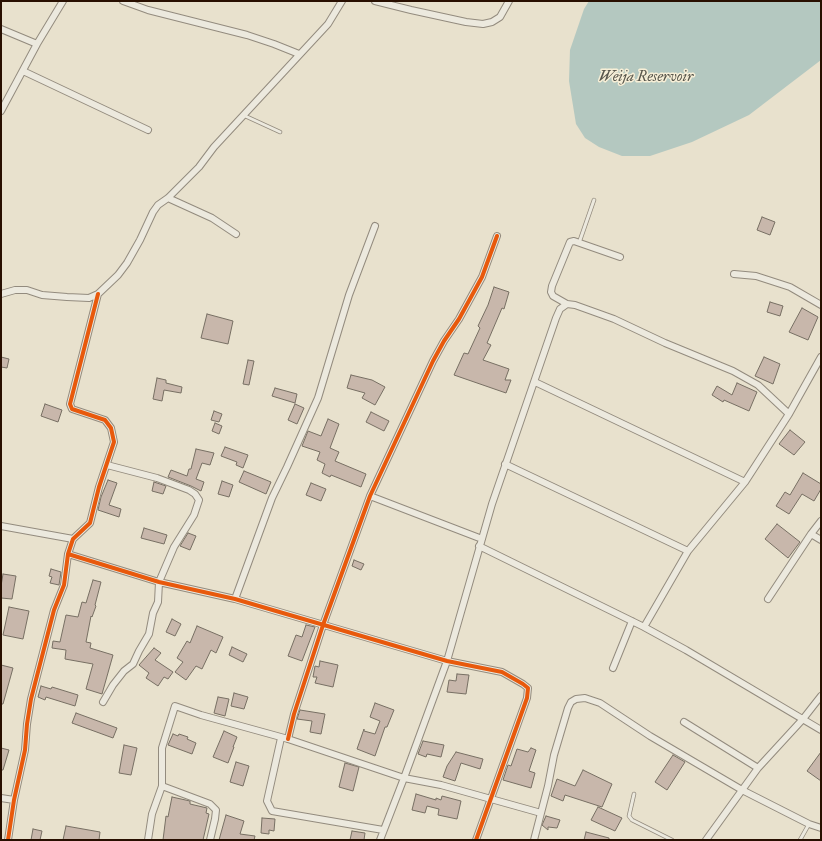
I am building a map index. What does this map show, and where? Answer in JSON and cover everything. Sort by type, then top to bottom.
[{"type":"street","points":[[1,111],[37,44],[63,1]]},
{"type":"street","points":[[123,1],[148,10],[247,35],[298,54]]},
{"type":"street","points":[[1,294],[15,290],[27,290],[42,295],[89,298],[98,294],[118,275],[127,263],[158,205],[168,198],[199,167],[214,147],[276,81],[298,54],[328,24],[342,1]]},
{"type":"street","points":[[375,1],[466,22],[483,24],[492,22],[500,17],[508,1]]},
{"type":"street","points":[[1,29],[37,44]]},
{"type":"street","points":[[23,71],[148,130]]},
{"type":"street","points":[[168,198],[212,218],[236,234]]},
{"type":"street","points":[[236,599],[272,498],[294,454],[318,398],[349,295],[375,226]]},
{"type":"street","points":[[383,830],[272,811],[267,801],[285,739],[323,625],[370,496],[432,360],[466,308],[482,277],[497,236]]},
{"type":"street","points":[[620,257],[579,243],[570,242],[567,244],[552,286],[551,292],[553,296],[567,304],[575,305],[614,319],[665,343],[733,371],[758,385],[789,414]]},
{"type":"street","points":[[734,274],[756,276],[790,288],[821,306]]},
{"type":"street","points":[[8,840],[14,800],[25,750],[27,724],[34,682],[54,610],[64,585],[68,554],[73,539],[90,523],[99,487],[114,442],[111,428],[105,420],[72,408],[70,404],[98,294]]},
{"type":"street","points":[[380,840],[447,660],[479,546],[505,464],[535,382],[556,318],[560,309],[567,304]]},
{"type":"street","points":[[644,627],[688,551],[745,482],[789,414],[821,357]]},
{"type":"street","points":[[535,382],[745,482]]},
{"type":"street","points":[[505,464],[688,551]]},
{"type":"street","points":[[102,702],[116,680],[133,664],[149,634],[153,614],[158,602],[159,582],[174,547],[194,515],[199,500],[195,494],[189,490],[157,478],[107,465]]},
{"type":"street","points":[[370,496],[482,539]]},
{"type":"street","points":[[768,599],[821,521]]},
{"type":"street","points":[[1,526],[73,539]]},
{"type":"street","points":[[811,534],[821,540]]},
{"type":"street","points":[[479,546],[644,627],[686,650],[821,730]]},
{"type":"street","points":[[68,554],[159,582],[236,599],[447,660],[502,672],[528,688],[528,698],[476,840]]},
{"type":"street","points":[[613,668],[632,621]]},
{"type":"street","points":[[706,840],[758,768],[803,719],[821,696]]},
{"type":"street","points":[[534,840],[554,755],[568,708],[571,702],[576,699],[585,698],[600,703],[650,736],[742,790],[809,824],[821,828]]},
{"type":"street","points":[[148,840],[152,814],[162,786],[162,748],[175,706],[285,739],[404,778],[441,785],[490,800],[541,813]]},
{"type":"street","points":[[684,722],[758,768]]},
{"type":"street","points":[[162,786],[210,804],[216,810],[210,840]]},
{"type":"street","points":[[1,798],[14,800]]},
{"type":"lane","points":[[243,115],[280,132]]},
{"type":"lane","points":[[579,243],[594,200]]},
{"type":"lane","points":[[634,794],[629,816],[632,820],[672,840]]},
{"type":"lane","points":[[800,840],[809,824]]},
{"type":"water","name":"Weija Reservoir","points":[[589,1],[821,1],[821,60],[749,115],[692,142],[650,156],[622,156],[599,147],[585,138],[576,124],[569,81],[570,50],[584,9]]},
{"type":"building","points":[[762,217],[775,222],[770,235],[757,230]]},
{"type":"building","points":[[494,287],[509,292],[504,309],[502,308],[487,343],[491,345],[483,360],[509,369],[505,380],[511,380],[506,393],[454,375],[464,353],[468,354],[480,328],[478,326],[488,305]]},
{"type":"building","points":[[770,302],[783,306],[780,316],[767,312]]},
{"type":"building","points":[[802,308],[818,317],[808,340],[789,332]]},
{"type":"building","points":[[207,314],[233,321],[228,344],[201,338]]},
{"type":"building","points":[[1,357],[9,359],[7,368],[1,367]]},
{"type":"building","points":[[764,357],[780,364],[773,384],[755,376]]},
{"type":"building","points":[[248,360],[254,361],[249,385],[243,384]]},
{"type":"building","points":[[351,375],[372,380],[385,387],[375,405],[362,398],[365,393],[347,388]]},
{"type":"building","points":[[157,378],[166,380],[166,383],[182,387],[181,393],[164,390],[162,401],[153,399]]},
{"type":"building","points":[[737,383],[757,392],[749,411],[724,400],[723,402],[712,395],[717,386],[732,395]]},
{"type":"building","points":[[275,388],[297,394],[295,403],[272,396]]},
{"type":"building","points":[[45,404],[62,410],[58,422],[41,416]]},
{"type":"building","points":[[295,404],[304,408],[297,424],[288,420]]},
{"type":"building","points":[[214,411],[222,414],[219,422],[211,420]]},
{"type":"building","points":[[371,412],[389,421],[384,431],[366,422]]},
{"type":"building","points":[[328,419],[339,424],[330,448],[339,452],[335,461],[366,474],[361,487],[322,473],[325,464],[317,460],[320,452],[302,446],[308,431],[321,436]]},
{"type":"building","points":[[215,423],[222,426],[219,434],[212,431]]},
{"type":"building","points":[[790,430],[805,442],[794,455],[779,444]]},
{"type":"building","points":[[225,447],[248,455],[243,468],[236,465],[237,462],[221,456]]},
{"type":"building","points":[[196,449],[214,453],[210,465],[202,463],[196,479],[204,482],[201,491],[168,477],[171,470],[187,476],[189,469],[191,469]]},
{"type":"building","points":[[244,471],[271,482],[266,494],[239,482]]},
{"type":"building","points":[[803,473],[821,484],[821,489],[814,501],[802,494],[789,514],[776,506],[785,492],[790,495]]},
{"type":"building","points":[[108,480],[117,483],[109,505],[121,509],[119,517],[98,510],[101,497]]},
{"type":"building","points":[[222,481],[233,485],[229,497],[218,494]]},
{"type":"building","points":[[154,482],[166,486],[163,494],[152,491]]},
{"type":"building","points":[[311,483],[326,489],[321,501],[306,495]]},
{"type":"building","points":[[777,524],[800,542],[788,558],[765,539]]},
{"type":"building","points":[[144,528],[167,535],[164,544],[141,538]]},
{"type":"building","points":[[188,533],[196,536],[190,550],[180,546]]},
{"type":"building","points":[[354,560],[364,564],[361,570],[352,566]]},
{"type":"building","points":[[51,569],[61,572],[59,585],[50,583],[52,577],[49,576]]},
{"type":"building","points":[[3,574],[16,576],[12,599],[1,598]]},
{"type":"building","points":[[93,580],[101,582],[96,606],[92,617],[91,616],[86,642],[91,643],[90,648],[113,655],[102,694],[86,689],[93,664],[65,659],[66,650],[52,648],[53,641],[60,642],[66,615],[78,617],[82,602],[86,603]]},
{"type":"building","points":[[9,607],[29,611],[23,639],[3,635]]},
{"type":"building","points":[[172,619],[181,624],[175,636],[166,632]]},
{"type":"building","points":[[306,625],[315,627],[302,661],[288,656],[296,635],[302,637]]},
{"type":"building","points":[[197,626],[223,637],[216,653],[211,650],[202,669],[196,666],[186,680],[175,672],[183,662],[177,658],[187,641],[190,643]]},
{"type":"building","points":[[232,647],[247,654],[243,662],[229,655]]},
{"type":"building","points":[[154,648],[161,653],[155,660],[173,672],[168,679],[164,677],[158,686],[146,678],[149,673],[139,665]]},
{"type":"building","points":[[320,661],[338,665],[333,687],[315,683],[317,677],[313,677],[315,666],[319,667]]},
{"type":"building","points":[[1,665],[13,668],[3,704],[1,704]]},
{"type":"building","points":[[457,674],[469,675],[466,694],[447,692],[449,680],[456,681]]},
{"type":"building","points":[[41,686],[51,689],[52,687],[78,695],[75,706],[46,697],[45,700],[38,697]]},
{"type":"building","points":[[234,693],[248,697],[244,709],[231,706]]},
{"type":"building","points":[[218,697],[229,699],[225,716],[214,713]]},
{"type":"building","points":[[375,703],[394,710],[387,727],[385,727],[375,756],[357,749],[364,729],[364,731],[375,734],[380,721],[370,717]]},
{"type":"building","points":[[300,710],[325,714],[321,734],[310,732],[312,721],[297,719]]},
{"type":"building","points":[[76,713],[117,728],[113,738],[72,723]]},
{"type":"building","points":[[224,731],[237,737],[228,763],[213,757]]},
{"type":"building","points":[[173,734],[188,737],[187,739],[196,743],[192,754],[168,745]]},
{"type":"building","points":[[423,741],[444,745],[441,757],[427,754],[426,757],[418,754]]},
{"type":"building","points":[[124,745],[137,748],[131,775],[119,773]]},
{"type":"building","points":[[1,748],[9,750],[3,770],[1,770]]},
{"type":"building","points":[[531,748],[536,750],[529,771],[535,773],[531,788],[503,780],[508,765],[511,766],[517,749],[528,752]]},
{"type":"building","points":[[456,752],[483,759],[480,769],[461,763],[455,781],[443,777],[447,766]]},
{"type":"building","points":[[821,752],[821,781],[807,771]]},
{"type":"building","points":[[673,755],[685,762],[667,790],[655,782]]},
{"type":"building","points":[[236,762],[249,766],[243,786],[230,782]]},
{"type":"building","points":[[345,763],[359,767],[353,791],[339,787]]},
{"type":"building","points":[[583,770],[612,784],[602,807],[565,795],[563,801],[551,796],[557,779],[575,786]]},
{"type":"building","points":[[416,794],[436,800],[436,798],[441,800],[442,796],[461,801],[457,819],[438,815],[439,809],[427,806],[425,813],[412,810]]},
{"type":"building","points":[[172,797],[190,801],[190,804],[207,808],[206,813],[209,814],[203,840],[163,840],[166,816],[168,817]]},
{"type":"building","points":[[598,807],[622,818],[615,831],[591,820]]},
{"type":"building","points":[[226,815],[244,821],[240,834],[255,836],[254,840],[219,840]]},
{"type":"building","points":[[546,816],[560,820],[557,828],[548,827],[548,830],[542,825]]},
{"type":"building","points":[[262,818],[275,819],[274,831],[269,830],[269,834],[261,833]]},
{"type":"building","points":[[66,826],[100,832],[99,840],[63,840]]},
{"type":"building","points":[[33,829],[42,831],[40,840],[31,840]]},
{"type":"building","points":[[352,831],[365,833],[364,840],[350,840]]},
{"type":"building","points":[[586,832],[609,838],[609,840],[584,840]]},
{"type":"cycle path","points":[[288,739],[294,714],[323,625],[370,496],[433,361],[459,319],[482,277],[497,236]]},
{"type":"cycle path","points":[[8,840],[14,800],[25,750],[31,699],[54,610],[64,585],[68,554],[73,539],[90,523],[99,487],[114,442],[111,428],[105,420],[72,409],[70,404],[98,294]]},
{"type":"cycle path","points":[[68,554],[159,582],[235,599],[447,661],[502,672],[523,684],[528,688],[527,698],[476,840]]}]
